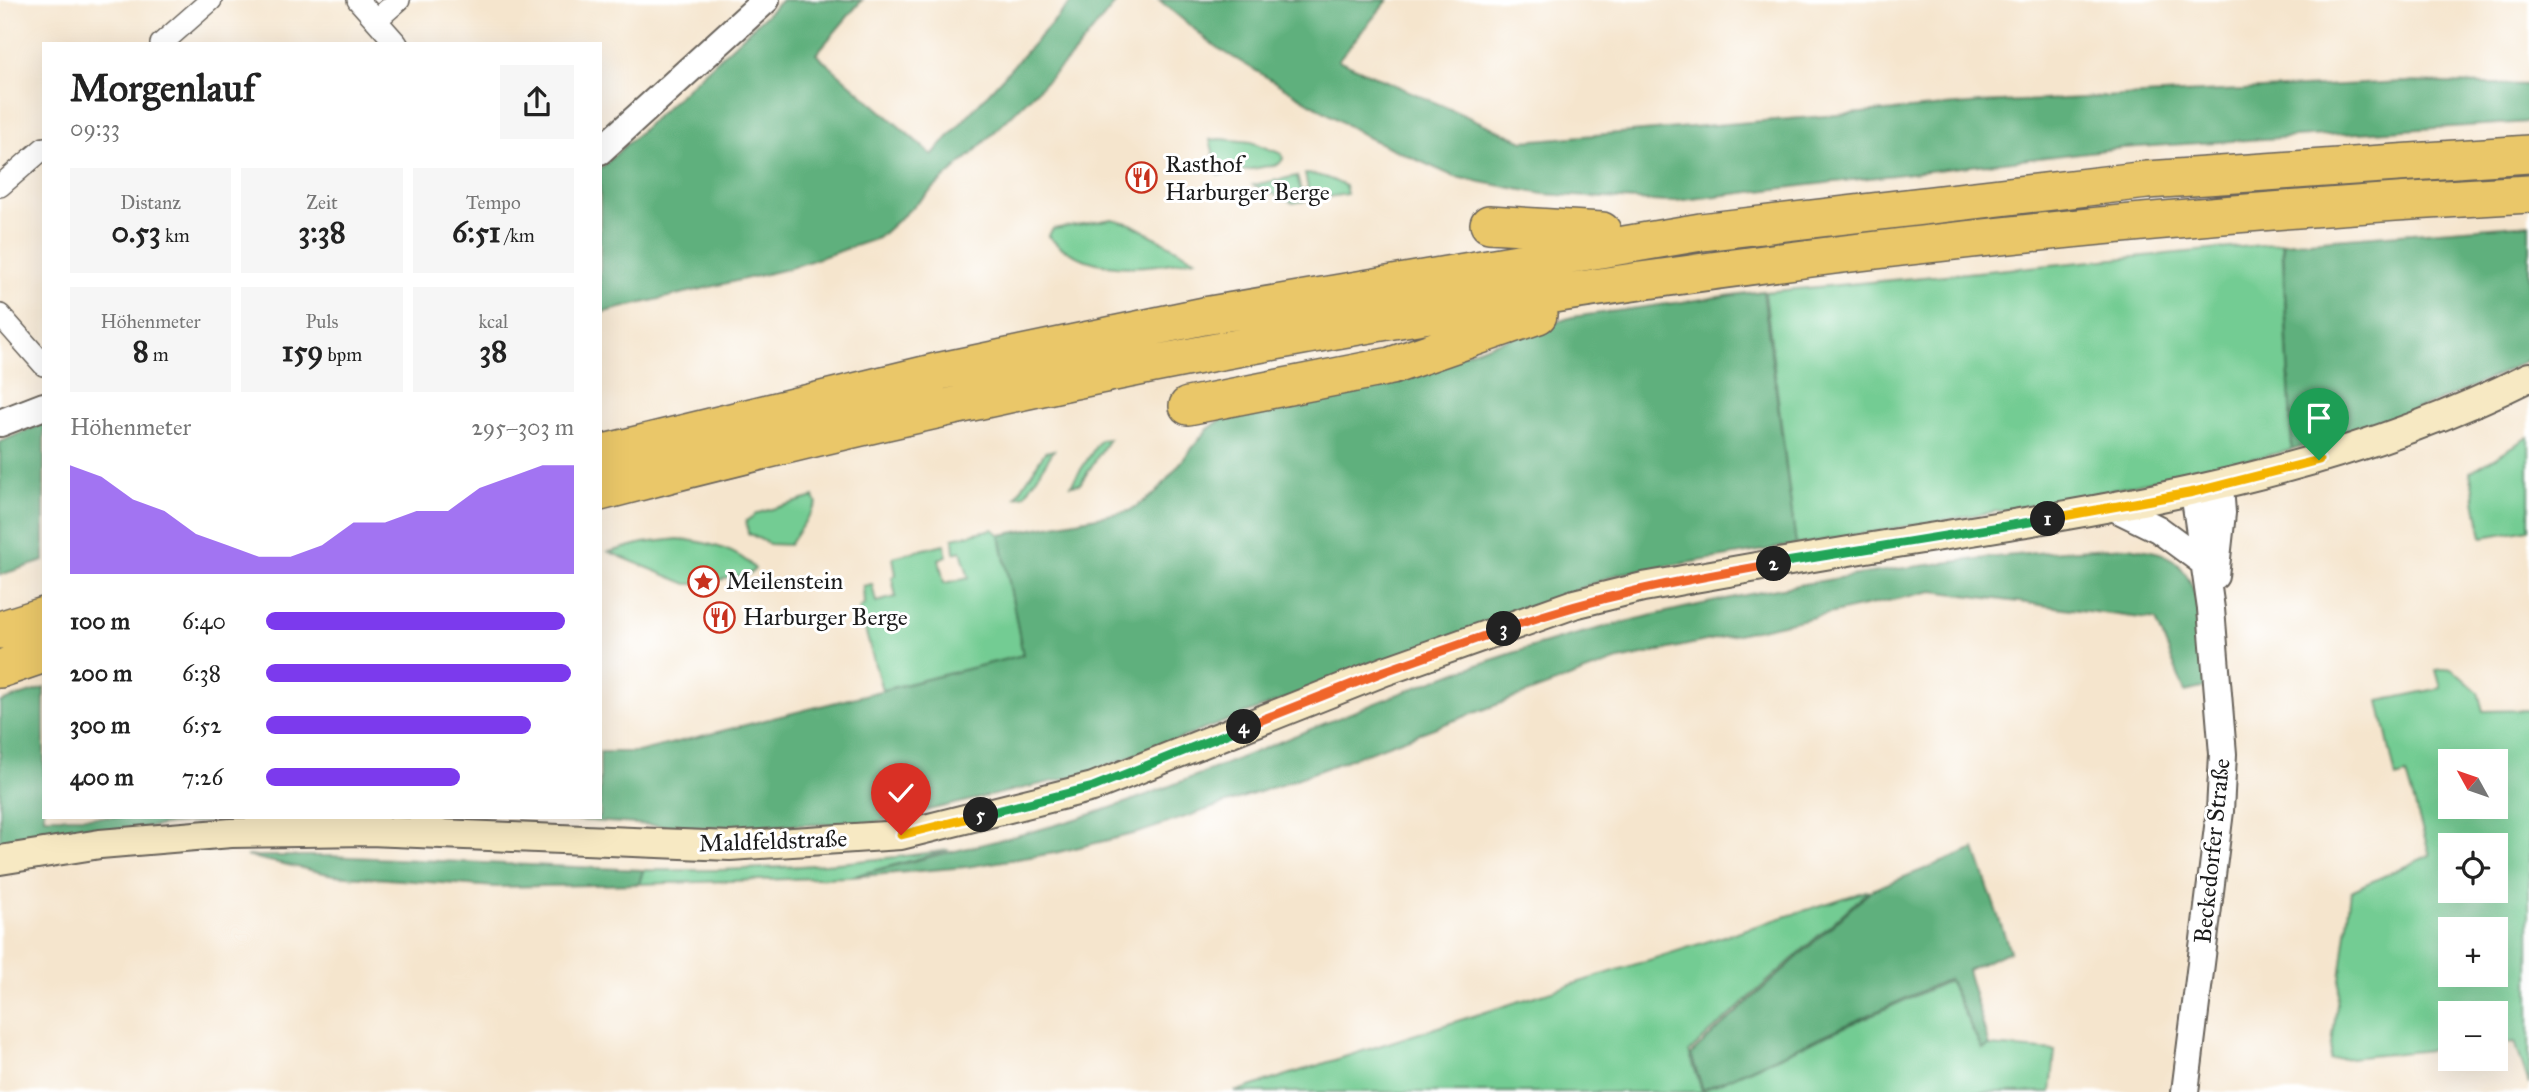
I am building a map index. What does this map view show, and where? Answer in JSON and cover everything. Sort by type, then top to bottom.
[{"type":"highway","points":[[602,454],[941,371],[1204,316],[1701,232],[2147,180],[2529,154]]},
{"type":"highway","points":[[602,492],[951,407],[1181,358],[1652,278],[1952,240],[2165,218],[2529,194]]},
{"type":"highway","points":[[1489,224],[1561,231],[1701,232]]},
{"type":"highway","points":[[1188,406],[1391,366],[1652,278]]},
{"type":"highway","points":[[0,630],[42,616]]},
{"type":"highway","points":[[0,669],[42,655]]},
{"type":"main road","name":"Maldfeldstraße","points":[[0,860],[100,844],[231,833],[370,831],[730,846],[901,835],[1093,787],[1385,671],[1574,604],[1670,582],[2115,508],[2207,489],[2356,449],[2428,424],[2529,377]]},
{"type":"street","points":[[163,42],[211,0]]},
{"type":"street","points":[[358,0],[395,42]]},
{"type":"street","points":[[376,20],[399,0]]},
{"type":"street","points":[[602,149],[766,0]]},
{"type":"street","points":[[0,186],[42,150]]},
{"type":"street","points":[[0,316],[42,363]]},
{"type":"street","points":[[0,423],[42,407]]},
{"type":"street","name":"Beckedorfer Straße","points":[[2185,1092],[2220,811],[2223,754],[2211,609],[2203,562],[2207,489]]},
{"type":"street","name":"Beckedorfer Straße","points":[[2207,489],[2222,513],[2211,609]]},
{"type":"street","points":[[2115,508],[2158,529],[2203,562]]},
{"type":"green space","points":[[782,0],[862,0],[816,54],[932,155],[1073,0],[1118,0],[1072,56],[976,150],[878,238],[787,269],[602,313],[602,167]]},
{"type":"green space","points":[[1159,0],[1388,0],[1338,60],[1523,141],[1981,103],[2402,82],[2529,85],[2529,122],[2122,148],[1667,202],[1543,194],[1455,177],[1369,138],[1216,47]]},
{"type":"green space","points":[[1210,140],[1251,142],[1282,154],[1283,159],[1279,164],[1219,175]]},
{"type":"green space","points":[[1305,174],[1340,183],[1345,186],[1347,194],[1293,203],[1253,185],[1297,176],[1301,191],[1308,189]]},
{"type":"green space","points":[[1112,219],[1131,224],[1195,259],[1137,267],[1117,266],[1080,258],[1063,249],[1048,236],[1053,229]]},
{"type":"green space","points":[[2529,224],[2529,359],[2443,399],[2292,450],[2283,243]]},
{"type":"green space","points":[[2282,243],[2292,450],[2070,499],[1796,545],[1765,292]]},
{"type":"green space","points":[[1763,291],[1796,545],[1619,574],[1085,774],[872,823],[696,828],[561,819],[602,819],[602,752],[638,752],[1023,655],[1000,535],[1129,511],[1156,493],[1207,430],[1234,410],[1389,379],[1572,317]]},
{"type":"green space","points":[[42,424],[42,562],[0,575],[0,442]]},
{"type":"green space","points":[[2529,437],[2529,529],[2482,537],[2470,472]]},
{"type":"green space","points":[[1109,439],[1080,484],[1071,485],[1100,440]]},
{"type":"green space","points":[[1054,450],[1025,495],[1016,497],[1045,452]]},
{"type":"green space","points":[[814,497],[817,504],[789,545],[769,544],[748,533],[746,521],[758,513]]},
{"type":"green space","points":[[993,529],[1000,535],[1023,655],[882,690],[859,608],[864,605],[863,586],[872,584],[876,602],[896,597],[892,577],[896,575],[893,557],[944,544],[947,556],[939,559],[944,583],[969,578],[961,551],[954,553],[953,538]]},
{"type":"green space","points":[[678,539],[730,551],[755,569],[751,573],[702,584],[687,584],[609,552],[643,543]]},
{"type":"green space","points":[[2130,547],[2167,556],[2180,566],[2189,580],[2200,615],[2206,687],[2185,692],[2156,620],[1933,591],[1615,661],[1280,785],[1141,832],[1055,853],[966,867],[850,877],[1028,833],[1098,812],[1459,671],[1570,636],[1707,603],[1848,576],[1989,558]]},
{"type":"green space","points":[[2451,668],[2478,692],[2483,711],[2529,710],[2529,1085],[2515,1042],[2508,1043],[2508,1001],[2438,1001],[2438,1049],[2330,1060],[2351,891],[2430,855],[2406,775],[2396,778],[2379,701],[2441,688],[2436,670]]},
{"type":"green space","points":[[42,689],[42,819],[244,819],[170,824],[0,849],[0,702]]},
{"type":"green space","points":[[1975,849],[2010,951],[1967,970],[1989,1046],[1982,1049],[1948,979],[1703,1090],[1691,1054],[1871,890]]},
{"type":"green space","points":[[949,850],[850,877],[639,884],[643,870],[796,866]]},
{"type":"green space","points":[[246,856],[328,856],[643,870],[639,884],[496,887],[333,875]]},
{"type":"green space","points":[[1869,890],[1689,1052],[1702,1091],[1948,981],[1982,1049],[1989,1046],[2055,1051],[2051,1092],[1234,1092]]},
{"type":"place","name":"Rasthof Harburger Berge","points":[[1142,178]]},
{"type":"place","name":"Meilenstein","points":[[703,581]]},
{"type":"place","name":"Harburger Berge","points":[[720,617]]},
{"type":"route","points":[[901,835],[1093,787],[1385,671],[1574,604],[1643,587],[1868,547],[2115,508],[2194,492],[2319,460]]}]
